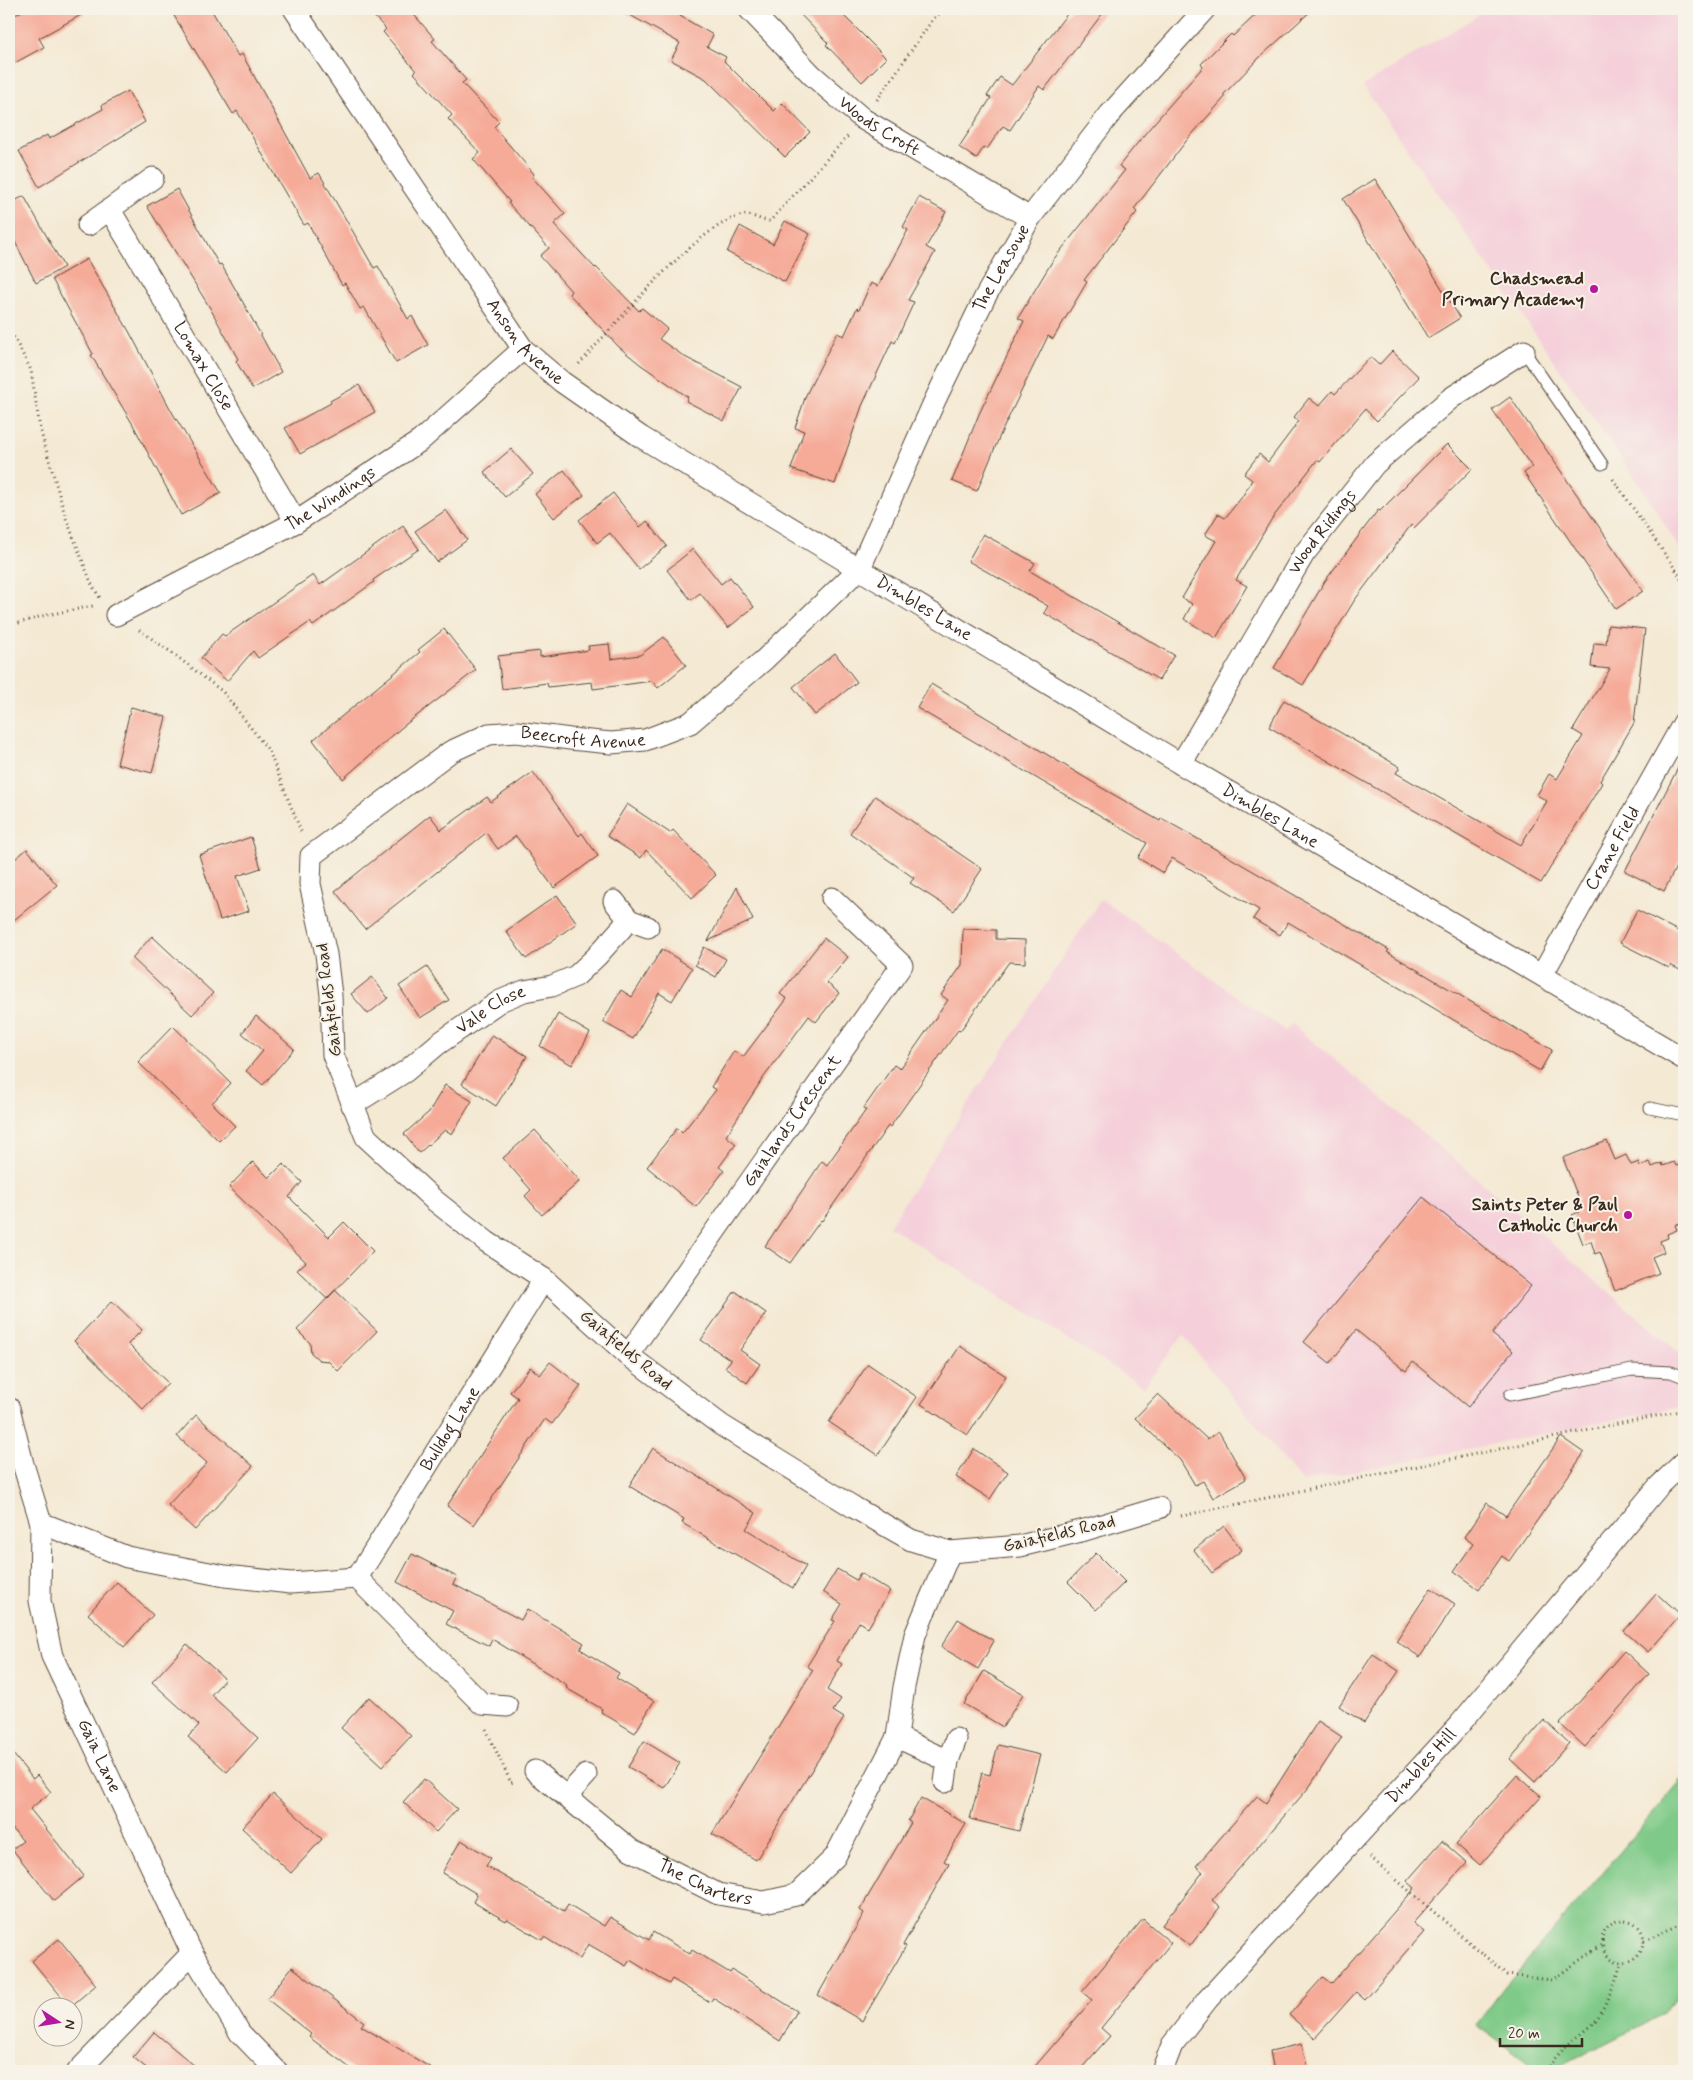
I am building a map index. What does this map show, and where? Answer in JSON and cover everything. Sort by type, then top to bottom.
[{"type":"street","name":"Anson Avenue","points":[[294,9],[523,349],[562,382],[641,438],[860,568]]},
{"type":"street","name":"Woods Croft","points":[[750,9],[812,75],[863,119],[1030,218]]},
{"type":"street","name":"The Leasowe","points":[[860,568],[935,400],[986,297],[1030,218],[1110,114],[1205,9]]},
{"type":"street","points":[[88,225],[153,178]]},
{"type":"street","name":"Lomax Close","points":[[110,210],[296,522]]},
{"type":"street","name":"The Windings","points":[[110,609],[296,522],[420,441],[523,349]]},
{"type":"street","name":"Wood Ridings","points":[[1181,764],[1304,554],[1375,464],[1451,398],[1524,351]]},
{"type":"street","name":"Dimbles Lane","points":[[860,568],[1181,764],[1684,1059]]},
{"type":"street","name":"Beecroft Avenue","points":[[311,856],[450,752],[489,734],[517,732],[611,742],[645,740],[690,723],[764,660],[860,568]]},
{"type":"street","name":"Crane Field","points":[[1542,975],[1684,722]]},
{"type":"street","name":"Gaiafields Road","points":[[311,856],[310,884],[326,954],[331,995],[333,1055],[366,1137],[434,1200],[487,1242],[544,1279],[628,1355],[721,1425],[855,1508],[911,1540],[950,1552],[1020,1546],[1085,1530],[1158,1508]]},
{"type":"street","name":"Gaialands Crescent","points":[[628,1355],[902,966],[832,898]]},
{"type":"street","name":"Vale Close","points":[[352,1105],[406,1071],[438,1044],[500,1001],[524,992],[552,986],[576,976],[596,957],[639,924],[614,902]]},
{"type":"street","name":"Bulldog Lane","points":[[357,1578],[544,1279]]},
{"type":"street","name":"Gaia Lane","points":[[9,1408],[23,1464],[41,1523],[40,1601],[52,1656],[192,1952],[240,2033],[277,2071]]},
{"type":"street","name":"Dimbles Hill","points":[[1162,2071],[1172,2044],[1208,1999],[1460,1724],[1658,1487],[1684,1462]]},
{"type":"street","points":[[41,1523],[128,1557],[225,1576],[292,1583],[357,1578],[481,1710],[507,1706]]},
{"type":"street","name":"The Charters","points":[[535,1771],[631,1850],[718,1894],[764,1902],[796,1895],[835,1857],[897,1737],[904,1687],[915,1635],[950,1552]]},
{"type":"street","points":[[897,1737],[948,1761]]},
{"type":"street","points":[[945,1782],[948,1761],[956,1739]]},
{"type":"street","points":[[567,1796],[586,1775]]},
{"type":"street","points":[[78,2071],[192,1952]]},
{"type":"lane","points":[[1524,351],[1602,464]]},
{"type":"lane","points":[[1650,1108],[1684,1115]]},
{"type":"lane","points":[[1510,1395],[1632,1370],[1671,1372],[1684,1377]]},
{"type":"path","points":[[562,382],[681,254],[725,221],[745,215],[770,221],[863,119],[933,19],[945,9]]},
{"type":"path","points":[[9,328],[31,370],[40,428],[66,518],[92,584],[110,609],[172,652],[223,692],[269,751],[311,856]]},
{"type":"path","points":[[1602,464],[1678,573],[1684,585]]},
{"type":"path","points":[[9,626],[42,616],[110,609]]},
{"type":"path","points":[[1158,1508],[1179,1516],[1684,1410]]},
{"type":"path","points":[[481,1710],[511,1783],[535,1771]]},
{"type":"path","points":[[1352,1842],[1507,1975],[1552,1980],[1601,1944]]},
{"type":"path","points":[[1626,1919],[1635,1923],[1642,1931],[1644,1940],[1642,1952],[1634,1960],[1623,1963],[1613,1960],[1605,1954],[1601,1944],[1602,1934],[1607,1926],[1616,1920],[1626,1919]]},
{"type":"path","points":[[1644,1940],[1684,1923]]},
{"type":"path","points":[[1549,2071],[1549,2067],[1561,2051],[1596,2022],[1623,1963]]},
{"type":"shaded area","name":"Chadsmead Primary Academy","points":[[1488,9],[1684,9],[1684,556],[1645,492],[1363,86]]},
{"type":"shaded area","points":[[1101,899],[1285,1031],[1292,1024],[1453,1158],[1684,1357],[1684,1406],[1302,1482],[1183,1335],[1144,1387],[889,1226]]},
{"type":"green space","points":[[1684,1777],[1684,1987],[1663,2014],[1551,2071],[1539,2071],[1476,2025],[1504,1988]]},
{"type":"building","points":[[26,9],[92,9],[39,38],[44,47],[9,66],[9,18]]},
{"type":"building","points":[[170,9],[211,9],[238,56],[242,54],[310,178],[319,173],[374,268],[378,266],[408,319],[412,316],[428,345],[396,363],[364,307],[360,309],[345,283],[342,285],[308,223],[304,225],[237,111],[233,114]]},
{"type":"building","points":[[367,9],[409,9],[435,39],[432,41],[466,80],[462,83],[499,122],[494,127],[534,174],[532,177],[565,214],[554,224],[639,311],[642,308],[667,329],[659,339],[685,357],[742,387],[724,421],[686,401],[688,397],[641,365],[619,347],[569,294],[571,291],[540,256],[549,248],[508,203],[510,202],[473,159],[480,153],[448,119],[452,115],[414,73],[416,71],[383,32],[386,29]]},
{"type":"building","points":[[619,9],[684,9],[680,16],[713,35],[707,47],[726,57],[724,61],[774,111],[782,103],[810,132],[785,157],[706,79],[671,60],[680,43]]},
{"type":"building","points":[[795,9],[837,9],[886,58],[862,82],[826,45],[828,43]]},
{"type":"building","points":[[1071,9],[1106,9],[1044,90],[1039,86],[1010,130],[1003,126],[987,149],[984,147],[976,159],[959,147],[991,98],[987,96],[1000,77],[1012,85]]},
{"type":"building","points":[[1262,9],[1313,9],[1260,57],[1223,95],[1225,97],[1187,140],[1134,209],[1137,212],[1084,280],[1087,282],[1053,339],[1048,336],[1001,433],[977,491],[952,481],[979,414],[1024,321],[1018,318],[1053,260],[1125,170],[1119,166],[1203,67],[1201,64],[1231,34],[1233,36]]},
{"type":"building","points":[[128,91],[145,122],[39,187],[19,151],[47,135],[49,139],[103,109],[102,105]]},
{"type":"building","points":[[1375,179],[1460,318],[1428,338],[1343,199]]},
{"type":"building","points":[[177,189],[281,372],[252,389],[210,308],[147,206]]},
{"type":"building","points":[[24,196],[64,267],[36,283],[9,230],[9,204]]},
{"type":"building","points":[[919,197],[946,212],[926,247],[935,252],[908,300],[914,302],[895,343],[892,341],[862,406],[835,484],[791,469],[804,431],[795,428],[806,395],[837,333],[844,336],[857,308],[859,310],[871,283],[878,286],[908,230],[903,227]]},
{"type":"building","points":[[785,221],[810,234],[785,282],[727,252],[740,226],[773,244]]},
{"type":"building","points":[[87,259],[130,333],[172,412],[221,493],[181,515],[132,423],[91,355],[93,354],[52,279]]},
{"type":"building","points":[[1392,351],[1419,377],[1377,421],[1365,409],[1320,462],[1317,460],[1271,520],[1236,580],[1247,586],[1216,638],[1184,619],[1192,604],[1182,598],[1216,541],[1205,535],[1218,514],[1225,518],[1242,497],[1252,480],[1244,474],[1259,454],[1268,462],[1299,421],[1294,417],[1309,398],[1319,406],[1332,391],[1335,394],[1370,357],[1379,365]]},
{"type":"building","points":[[359,385],[375,412],[300,454],[285,428]]},
{"type":"building","points":[[1510,397],[1643,591],[1616,609],[1524,473],[1532,467],[1492,410]]},
{"type":"building","points":[[1447,444],[1472,469],[1414,528],[1411,525],[1354,601],[1303,685],[1274,668],[1325,581],[1378,510],[1380,511]]},
{"type":"building","points":[[511,449],[533,474],[505,497],[484,472]]},
{"type":"building","points":[[564,470],[584,495],[554,518],[535,494]]},
{"type":"building","points":[[613,493],[640,527],[647,521],[667,546],[639,569],[610,533],[597,543],[579,520]]},
{"type":"building","points":[[446,510],[467,540],[437,562],[415,531]]},
{"type":"building","points":[[403,526],[419,549],[373,580],[374,582],[313,626],[310,622],[258,658],[253,651],[227,681],[201,658],[222,634],[225,636],[313,575],[320,585]]},
{"type":"building","points":[[983,534],[1035,563],[1030,571],[1174,655],[1159,680],[1044,613],[1048,606],[968,561]]},
{"type":"building","points":[[693,549],[721,584],[730,577],[754,607],[728,628],[700,593],[691,600],[667,570]]},
{"type":"building","points":[[1608,625],[1645,629],[1634,723],[1600,781],[1602,783],[1541,883],[1269,727],[1284,700],[1400,767],[1396,773],[1521,845],[1547,801],[1537,795],[1549,774],[1557,779],[1583,736],[1573,730],[1610,669],[1591,667],[1594,643],[1606,644]]},
{"type":"building","points":[[444,629],[476,670],[401,728],[343,779],[313,740],[420,652],[418,650]]},
{"type":"building","points":[[664,637],[686,665],[658,688],[652,681],[593,689],[592,682],[548,687],[547,683],[502,689],[498,656],[540,651],[540,657],[589,650],[588,646],[609,644],[611,659],[640,655]]},
{"type":"building","points":[[835,653],[857,682],[815,715],[793,687]]},
{"type":"building","points":[[931,684],[1102,788],[1160,821],[1161,818],[1389,950],[1387,952],[1552,1050],[1540,1071],[1288,922],[1280,935],[1253,919],[1259,910],[1172,858],[1163,873],[1138,858],[1147,843],[917,708]]},
{"type":"building","points":[[131,707],[166,717],[152,773],[117,764]]},
{"type":"building","points":[[1684,756],[1684,851],[1664,891],[1625,871]]},
{"type":"building","points":[[533,772],[579,836],[582,833],[598,856],[554,888],[516,836],[498,849],[486,833],[365,929],[335,891],[430,815],[441,830],[487,797],[491,802]]},
{"type":"building","points":[[875,796],[982,869],[954,911],[910,883],[914,878],[850,833]]},
{"type":"building","points":[[627,804],[670,833],[673,830],[716,875],[692,898],[646,850],[641,858],[607,836]]},
{"type":"building","points":[[251,837],[261,868],[237,876],[249,911],[220,920],[199,855]]},
{"type":"building","points":[[27,849],[57,885],[9,924],[9,864]]},
{"type":"building","points":[[737,887],[753,920],[708,941]]},
{"type":"building","points":[[557,895],[577,923],[526,959],[506,931]]},
{"type":"building","points":[[1637,910],[1684,934],[1684,972],[1670,965],[1669,968],[1620,943]]},
{"type":"building","points":[[963,929],[996,930],[996,939],[1025,940],[1025,963],[1009,962],[790,1263],[765,1246],[822,1161],[827,1165],[866,1110],[863,1109],[894,1065],[900,1069],[948,1000],[941,995],[962,965]]},
{"type":"building","points":[[152,936],[213,993],[192,1015],[132,958]]},
{"type":"building","points":[[824,938],[848,957],[827,983],[839,993],[816,1022],[809,1016],[761,1081],[726,1136],[736,1144],[719,1167],[724,1171],[696,1207],[647,1167],[677,1128],[682,1133],[716,1090],[711,1087],[734,1051],[743,1057],[787,999],[780,994]]},
{"type":"building","points":[[704,947],[726,959],[716,977],[695,965]]},
{"type":"building","points":[[662,949],[692,968],[672,1001],[659,993],[633,1039],[603,1022],[621,990],[632,997]]},
{"type":"building","points":[[427,967],[449,1000],[420,1018],[399,986]]},
{"type":"building","points":[[372,977],[388,998],[368,1014],[351,994]]},
{"type":"building","points":[[558,1014],[590,1033],[572,1065],[540,1046]]},
{"type":"building","points":[[256,1016],[294,1049],[263,1085],[246,1071],[263,1051],[242,1033]]},
{"type":"building","points":[[173,1026],[231,1083],[212,1103],[235,1126],[219,1141],[138,1062]]},
{"type":"building","points":[[492,1035],[527,1056],[496,1106],[462,1084]]},
{"type":"building","points":[[445,1085],[472,1101],[452,1134],[445,1130],[419,1153],[404,1134],[429,1112]]},
{"type":"building","points":[[535,1130],[580,1181],[542,1215],[525,1196],[531,1190],[503,1158]]},
{"type":"building","name":"Saints Peter & Paul Catholic Church","points":[[1607,1141],[1615,1160],[1626,1155],[1631,1165],[1639,1162],[1640,1166],[1650,1162],[1652,1167],[1662,1163],[1663,1166],[1674,1162],[1676,1166],[1684,1163],[1684,1221],[1675,1225],[1677,1230],[1667,1234],[1668,1238],[1660,1241],[1664,1252],[1652,1257],[1659,1273],[1615,1291],[1600,1252],[1595,1254],[1591,1241],[1583,1244],[1572,1215],[1579,1212],[1575,1202],[1579,1200],[1563,1158]]},
{"type":"building","points":[[253,1162],[269,1178],[283,1164],[302,1182],[289,1197],[329,1237],[344,1222],[373,1251],[327,1299],[297,1270],[306,1262],[229,1187]]},
{"type":"building","points":[[1423,1197],[1531,1286],[1492,1334],[1513,1351],[1468,1407],[1413,1362],[1406,1371],[1356,1330],[1330,1363],[1304,1342]]},
{"type":"building","points":[[335,1290],[377,1331],[338,1371],[328,1361],[319,1360],[311,1353],[310,1343],[297,1330]]},
{"type":"building","points":[[735,1291],[766,1313],[740,1350],[760,1364],[747,1383],[725,1367],[731,1360],[701,1340]]},
{"type":"building","points":[[112,1301],[142,1330],[128,1344],[168,1383],[143,1409],[74,1341]]},
{"type":"building","points":[[960,1346],[1006,1376],[968,1435],[921,1404]]},
{"type":"building","points":[[550,1362],[581,1386],[552,1424],[545,1419],[474,1525],[447,1506],[518,1398],[510,1392],[530,1367],[540,1375]]},
{"type":"building","points":[[868,1364],[917,1397],[878,1455],[829,1422]]},
{"type":"building","points":[[1158,1394],[1207,1439],[1219,1432],[1246,1479],[1213,1498],[1203,1481],[1195,1485],[1180,1460],[1135,1418]]},
{"type":"building","points":[[196,1415],[253,1466],[195,1530],[168,1505],[207,1463],[177,1436]]},
{"type":"building","points":[[1561,1437],[1584,1453],[1509,1561],[1502,1556],[1479,1589],[1454,1571],[1473,1544],[1464,1537],[1487,1503],[1506,1516]]},
{"type":"building","points":[[653,1448],[756,1513],[746,1529],[806,1566],[793,1588],[682,1523],[684,1519],[629,1486]]},
{"type":"building","points":[[974,1449],[1008,1472],[990,1499],[956,1477]]},
{"type":"building","points":[[1224,1526],[1242,1550],[1212,1573],[1194,1550]]},
{"type":"building","points":[[1096,1553],[1125,1582],[1096,1610],[1068,1582]]},
{"type":"building","points":[[412,1554],[457,1577],[453,1584],[521,1620],[527,1609],[584,1643],[580,1649],[619,1673],[616,1678],[654,1701],[635,1733],[601,1712],[602,1709],[566,1688],[567,1685],[492,1639],[489,1646],[446,1624],[453,1611],[397,1582]]},
{"type":"building","points":[[837,1569],[856,1580],[860,1573],[890,1591],[868,1628],[859,1622],[837,1661],[842,1664],[827,1690],[841,1699],[833,1711],[844,1718],[756,1860],[712,1834],[813,1670],[807,1666],[835,1621],[832,1620],[842,1604],[823,1592]]},
{"type":"building","points":[[117,1582],[153,1615],[124,1647],[88,1614]]},
{"type":"building","points":[[1431,1588],[1455,1604],[1420,1657],[1396,1641]]},
{"type":"building","points":[[1657,1593],[1681,1615],[1648,1652],[1624,1631]]},
{"type":"building","points":[[958,1619],[994,1641],[978,1669],[941,1647]]},
{"type":"building","points":[[187,1644],[225,1679],[211,1695],[258,1738],[227,1772],[188,1737],[199,1725],[152,1682]]},
{"type":"building","points":[[1624,1651],[1649,1674],[1585,1747],[1560,1724]]},
{"type":"building","points":[[1373,1654],[1399,1671],[1364,1723],[1339,1706]]},
{"type":"building","points":[[984,1671],[1023,1694],[1003,1727],[964,1704]]},
{"type":"building","points":[[369,1697],[411,1736],[383,1766],[341,1728]]},
{"type":"building","points":[[1544,1720],[1569,1743],[1535,1782],[1510,1759]]},
{"type":"building","points":[[1318,1721],[1342,1737],[1310,1786],[1212,1900],[1220,1907],[1190,1946],[1162,1925],[1203,1872],[1196,1866],[1257,1796],[1266,1803]]},
{"type":"building","points":[[644,1741],[680,1763],[664,1788],[628,1767]]},
{"type":"building","points":[[998,1745],[1040,1755],[1019,1831],[970,1819],[982,1773],[990,1775]]},
{"type":"building","points":[[9,1749],[33,1779],[37,1775],[51,1792],[30,1809],[84,1876],[54,1901],[12,1849],[23,1841],[9,1827]]},
{"type":"building","points":[[1517,1775],[1541,1796],[1480,1865],[1456,1844]]},
{"type":"building","points":[[424,1779],[457,1809],[436,1832],[403,1802]]},
{"type":"building","points":[[273,1794],[322,1839],[291,1873],[242,1828]]},
{"type":"building","points":[[921,1798],[966,1824],[944,1861],[949,1864],[903,1945],[906,1946],[862,2021],[818,1995],[864,1913],[860,1910],[911,1823],[908,1821]]},
{"type":"building","points":[[461,1840],[491,1858],[486,1866],[564,1911],[568,1904],[604,1926],[610,1917],[649,1940],[653,1932],[690,1954],[692,1950],[730,1973],[732,1970],[797,2011],[780,2041],[713,1998],[710,2002],[672,1979],[669,1984],[630,1960],[626,1966],[588,1944],[580,1959],[544,1937],[542,1940],[507,1919],[506,1921],[473,1902],[477,1894],[442,1873]]},
{"type":"building","points":[[1442,1841],[1467,1863],[1413,1923],[1424,1932],[1365,2000],[1356,1992],[1315,2038],[1289,2015],[1323,1977],[1331,1984],[1415,1888],[1407,1881]]},
{"type":"building","points":[[1143,1919],[1171,1943],[1101,2028],[1110,2036],[1079,2071],[1031,2071],[1092,2000],[1082,1992]]},
{"type":"building","points":[[59,1939],[96,1985],[81,1998],[63,1998],[32,1961]]},
{"type":"building","points":[[292,1967],[364,2022],[361,2026],[436,2071],[354,2071],[309,2037],[311,2034],[267,1999]]},
{"type":"building","points":[[154,2032],[201,2071],[150,2071],[133,2057]]},
{"type":"building","points":[[1302,2044],[1308,2071],[1274,2071],[1270,2051]]},
{"type":"place","name":"Chadsmead Primary Academy","points":[[1594,289]]},
{"type":"place","name":"Saints Peter & Paul Catholic Church","points":[[1628,1215]]}]
